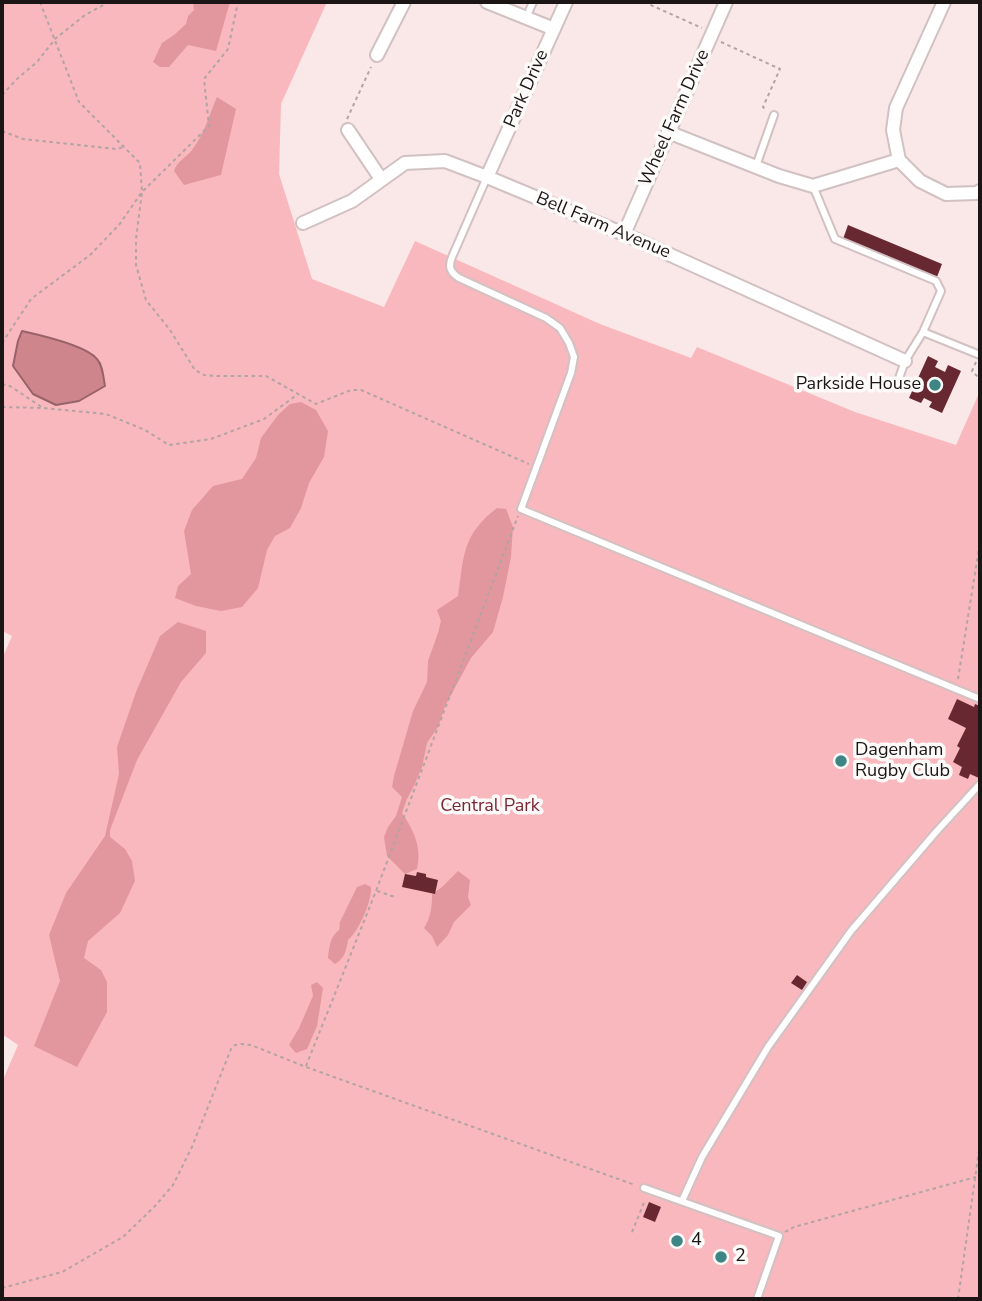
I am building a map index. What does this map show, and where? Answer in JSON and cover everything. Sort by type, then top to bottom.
[{"type":"street","points":[[377,55],[404,2]]},
{"type":"street","points":[[487,2],[554,29]]},
{"type":"street","name":"Park Drive","points":[[487,177],[566,2]]},
{"type":"street","name":"Wheel Farm Drive","points":[[624,234],[726,2]]},
{"type":"street","points":[[944,2],[896,108],[893,130],[899,160],[920,181],[946,194],[979,195]]},
{"type":"street","points":[[348,130],[381,179]]},
{"type":"street","points":[[668,132],[779,176],[813,186],[899,160]]},
{"type":"street","name":"Bell Farm Avenue","points":[[303,223],[352,201],[405,163],[445,161],[624,234],[905,360]]},
{"type":"lane","points":[[526,18],[533,2]]},
{"type":"lane","points":[[756,166],[774,115]]},
{"type":"lane","points":[[487,177],[452,257],[450,270],[459,278],[547,318],[560,328],[574,357],[571,373],[521,509],[980,699]]},
{"type":"lane","points":[[813,186],[835,239],[936,281],[941,291],[923,332],[905,360],[896,387]]},
{"type":"lane","points":[[923,332],[979,355]]},
{"type":"lane","points":[[682,1201],[702,1157],[768,1047],[843,942],[980,784]]},
{"type":"lane","points":[[643,1188],[779,1236],[757,1299]]},
{"type":"path","points":[[40,2],[79,102],[140,163],[142,192],[136,239],[136,265],[146,300],[170,330],[194,370],[204,375],[266,376],[316,404],[351,390],[361,390],[536,467]]},
{"type":"path","points":[[2,96],[37,62],[55,39],[85,15],[109,2]]},
{"type":"path","points":[[2,343],[31,299],[90,256],[119,225],[142,192],[208,126],[204,79],[228,48],[238,2]]},
{"type":"path","points":[[644,2],[780,69],[763,107],[774,115]]},
{"type":"path","points":[[348,130],[346,122],[377,55]]},
{"type":"path","points":[[2,131],[23,139],[116,149],[124,147]]},
{"type":"path","points":[[979,355],[972,371],[980,379]]},
{"type":"path","points":[[2,384],[10,386],[43,408]]},
{"type":"path","points":[[2,407],[106,414],[145,430],[169,444],[211,439],[264,419],[299,393]]},
{"type":"path","points":[[306,1067],[521,509]]},
{"type":"path","points":[[957,688],[980,542]]},
{"type":"path","points":[[376,891],[395,897]]},
{"type":"path","points":[[2,1288],[62,1272],[123,1237],[156,1205],[173,1185],[192,1147],[231,1049],[241,1044],[251,1045],[643,1188]]},
{"type":"path","points":[[958,1299],[980,1143]]},
{"type":"path","points":[[779,1236],[794,1227],[976,1177]]},
{"type":"path","points":[[632,1232],[645,1200]]},
{"type":"green space","name":"Central Park","points":[[2,2],[327,2],[281,104],[279,174],[312,279],[384,307],[415,241],[600,324],[691,358],[697,347],[855,412],[956,445],[980,391],[980,1299],[2,1299],[2,1082],[18,1045],[2,1034],[2,659],[12,636],[2,631]]},
{"type":"shaded area","points":[[193,2],[230,2],[216,51],[188,45],[169,67],[160,67],[153,62],[162,43],[186,24],[188,16],[194,10]]},
{"type":"shaded area","points":[[217,97],[236,109],[221,175],[184,185],[174,171],[200,137]]},
{"type":"shaded area","points":[[22,331],[62,341],[91,354],[100,365],[105,386],[79,401],[56,405],[33,394],[13,366]]},
{"type":"shaded area","points":[[301,402],[316,410],[328,431],[324,457],[309,483],[301,508],[290,528],[275,536],[267,550],[258,588],[242,607],[221,611],[175,598],[178,586],[191,574],[184,531],[192,510],[213,486],[242,479],[256,458],[261,438],[278,415],[290,404]]},
{"type":"shaded area","points":[[497,508],[506,509],[513,527],[511,557],[503,597],[493,632],[471,658],[445,706],[438,727],[427,743],[422,767],[402,813],[418,846],[417,869],[405,874],[387,856],[384,837],[396,816],[402,797],[392,787],[394,776],[413,711],[427,682],[428,661],[441,621],[437,610],[458,596],[464,557],[471,537],[477,527]]},
{"type":"shaded area","points":[[178,622],[206,631],[206,653],[181,682],[137,760],[110,830],[110,837],[125,849],[132,861],[135,881],[120,913],[88,941],[84,958],[101,970],[107,982],[107,1012],[77,1067],[34,1046],[60,981],[49,935],[66,893],[105,836],[119,774],[117,747],[136,692],[160,636]]},
{"type":"shaded area","points":[[458,871],[470,880],[468,897],[471,905],[454,922],[448,935],[437,947],[424,928],[431,912],[432,894]]},
{"type":"shaded area","points":[[365,884],[371,887],[367,908],[348,940],[343,957],[335,964],[328,958],[331,942],[339,930],[340,922],[357,887]]},
{"type":"shaded area","points":[[317,982],[323,988],[317,1026],[307,1049],[296,1053],[289,1045],[313,996],[311,985]]},
{"type":"building","points":[[848,225],[942,264],[937,277],[843,239]]},
{"type":"building","name":"Parkside House","points":[[928,356],[938,361],[935,367],[945,372],[948,365],[961,371],[942,413],[929,407],[932,402],[924,398],[921,403],[909,398]]},
{"type":"building","name":"Dagenham Rugby Club","points":[[957,699],[974,707],[975,704],[980,706],[979,778],[970,774],[968,779],[959,775],[962,767],[953,762],[966,728],[948,719]]},
{"type":"building","points":[[417,872],[438,880],[435,894],[402,887],[405,874],[416,876]]},
{"type":"building","points":[[797,975],[807,982],[802,990],[791,983]]},
{"type":"building","points":[[649,1202],[661,1207],[655,1222],[643,1217]]},
{"type":"place","name":"Parkside House","points":[[935,385]]},
{"type":"place","name":"Dagenham Rugby Club","points":[[841,761]]},
{"type":"place","name":"4","points":[[677,1241]]},
{"type":"place","name":"2","points":[[721,1257]]}]
